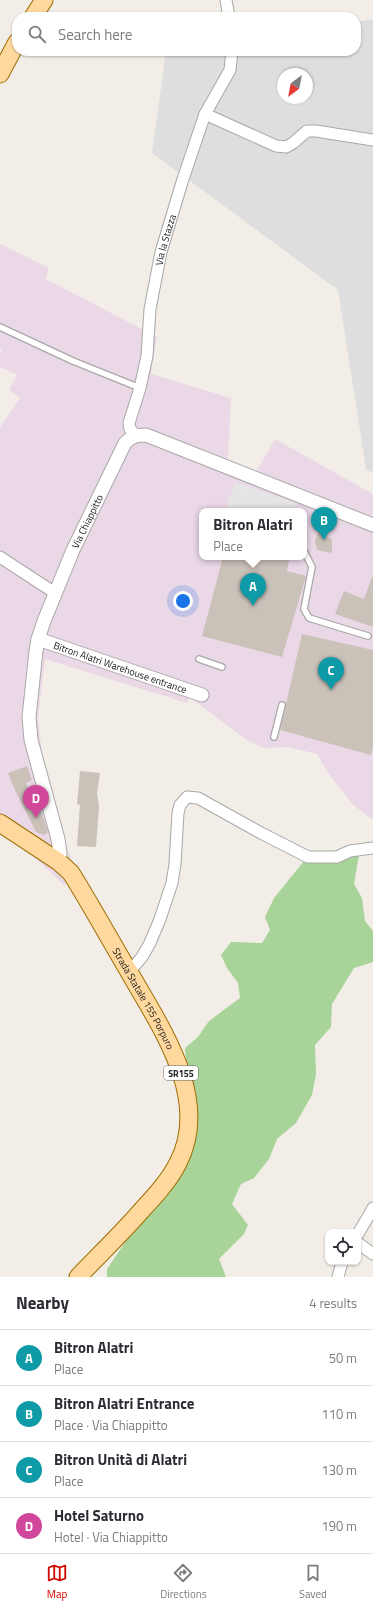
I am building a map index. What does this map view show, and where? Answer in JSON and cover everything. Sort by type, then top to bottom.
[{"type":"main road","points":[[36,12],[44,0]]},
{"type":"main road","points":[[0,74],[12,51]]},
{"type":"main road","name":"Strada Statale 155 Porpuro","points":[[0,823],[59,862],[71,873],[146,999],[179,1066],[187,1095],[189,1121],[187,1140],[178,1163],[159,1192],[78,1277]]},
{"type":"street","points":[[226,0],[228,12]]},
{"type":"street","name":"Via la Stazza","points":[[136,435],[130,429],[129,423],[140,388],[147,356],[150,308],[161,252],[182,179],[205,114],[230,70],[231,56]]},
{"type":"street","points":[[205,114],[276,146],[286,147],[293,143],[306,131],[316,131],[373,140]]},
{"type":"street","points":[[136,435],[146,435],[373,525]]},
{"type":"street","name":"Via Chiappitto","points":[[59,862],[60,853],[58,839],[31,740],[29,718],[38,639],[73,550],[125,443],[136,435]]},
{"type":"street","points":[[0,557],[55,593]]},
{"type":"street","name":"Bitron Alatri Warehouse entrance","points":[[38,639],[202,695]]},
{"type":"street","points":[[129,972],[142,957],[160,918],[172,883],[176,864],[178,813],[180,805],[187,797],[198,798],[308,857],[337,857],[350,851],[373,848]]},
{"type":"street","points":[[361,1229],[373,1208]]},
{"type":"street","points":[[361,1245],[373,1254]]},
{"type":"street","points":[[338,1277],[341,1265]]},
{"type":"lane","points":[[0,327],[73,361],[140,388]]},
{"type":"lane","points":[[307,557],[312,567],[304,609],[309,618],[368,636]]},
{"type":"lane","points":[[200,659],[222,667]]},
{"type":"lane","points":[[274,737],[282,705]]},
{"type":"shaded area","points":[[373,19],[373,473],[366,469],[338,290],[152,153],[165,56],[361,56],[361,21]]},
{"type":"shaded area","points":[[0,244],[49,268],[46,279],[157,337],[151,374],[231,398],[228,462],[256,472],[275,439],[373,494],[373,820],[353,805],[328,773],[317,754],[288,747],[264,748],[247,740],[189,697],[187,703],[45,659],[38,718],[43,762],[65,844],[79,875],[64,885],[28,851],[0,831],[0,427],[20,398],[9,390],[17,375],[0,367],[0,353],[2,349],[0,348]]},
{"type":"shaded area","points":[[235,482],[297,504],[296,508],[226,508]]},
{"type":"green space","points":[[359,854],[354,884],[362,898],[365,921],[373,931],[373,962],[354,968],[332,1004],[331,1027],[315,1045],[316,1074],[312,1095],[296,1123],[277,1139],[269,1159],[254,1178],[241,1184],[232,1204],[248,1225],[244,1234],[219,1259],[226,1277],[107,1277],[107,1269],[128,1238],[170,1187],[184,1161],[187,1076],[185,1048],[198,1037],[209,1021],[240,998],[238,983],[227,968],[221,955],[231,942],[262,943],[270,930],[265,917],[274,898],[304,861],[329,863]]},
{"type":"building","points":[[319,529],[326,531],[325,536],[332,539],[332,553],[317,550],[315,541]]},
{"type":"building","points":[[222,560],[289,560],[287,571],[306,576],[282,657],[202,636]]},
{"type":"building","points":[[372,577],[373,627],[335,614],[344,591],[364,599]]},
{"type":"building","points":[[302,634],[373,650],[373,747],[371,755],[280,730]]},
{"type":"building","points":[[27,766],[32,780],[26,783],[37,807],[39,805],[48,832],[44,835],[36,832],[8,773]]},
{"type":"building","points":[[80,771],[100,773],[97,793],[99,806],[96,847],[77,846],[80,805],[77,804]]},
{"type":"place","name":"Bitron Alatri Entrance","points":[[324,540]]},
{"type":"place","name":"Bitron Alatri","points":[[253,606]]},
{"type":"place","name":"Bitron Unità di Alatri","points":[[331,690]]},
{"type":"place","name":"Hotel Saturno","points":[[36,818]]}]
